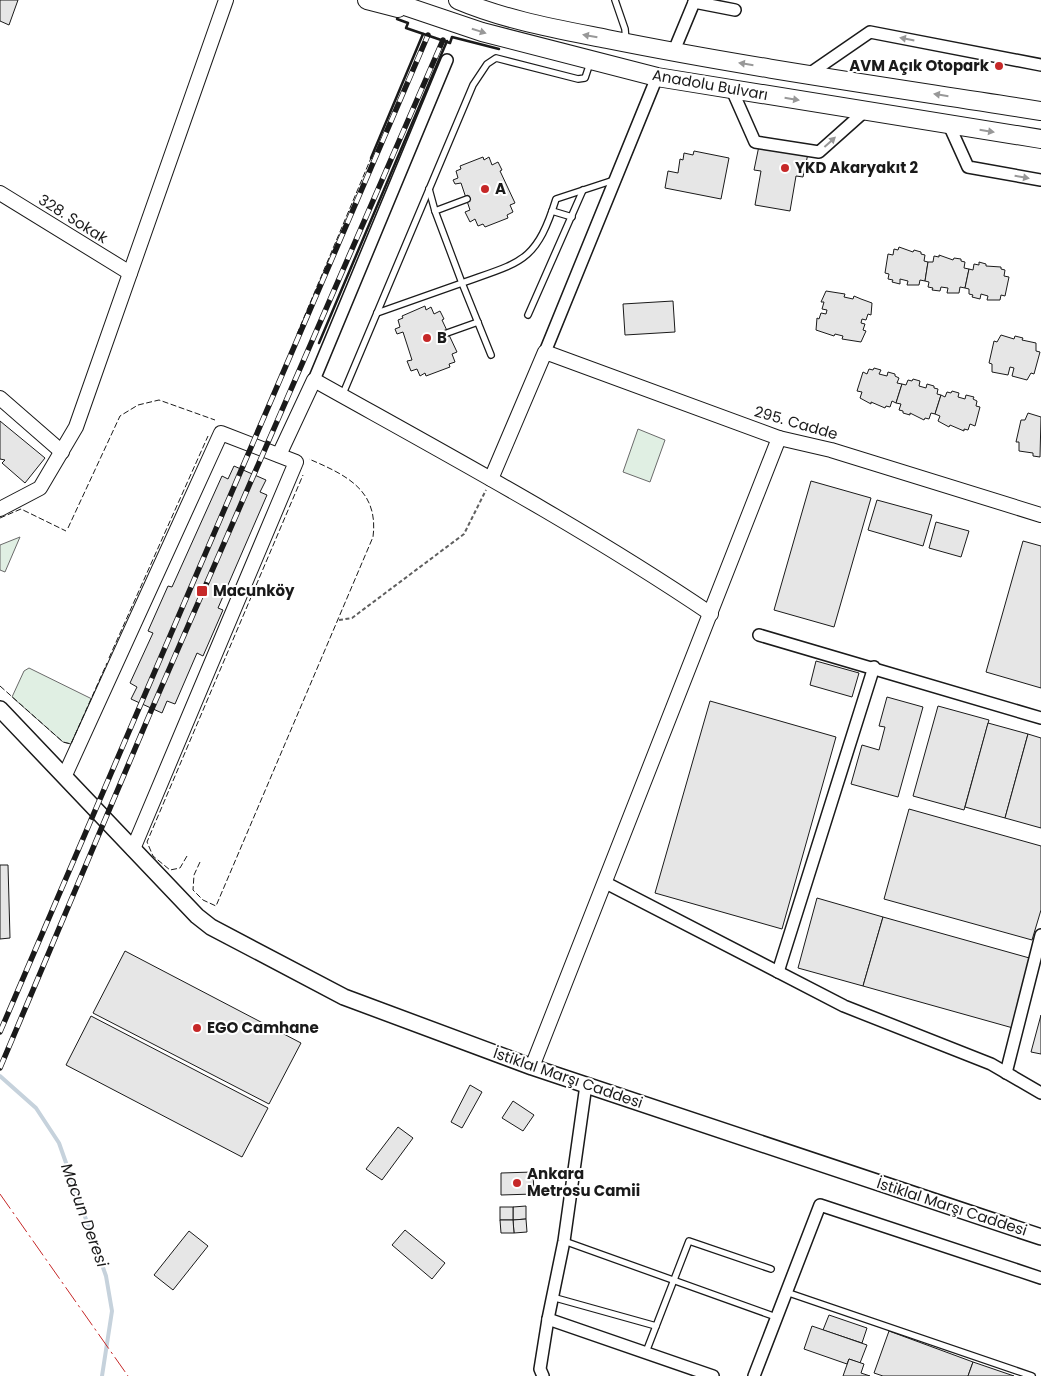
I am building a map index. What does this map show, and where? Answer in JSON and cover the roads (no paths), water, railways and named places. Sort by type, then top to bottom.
[{"type":"main road","points":[[367,0],[433,17]]},
{"type":"main road","name":"Anadolu Bulvarı","points":[[387,0],[433,17],[546,50],[657,77],[1041,139]]},
{"type":"main road","name":"Anadolu Bulvarı","points":[[458,0],[479,4],[566,32],[672,53],[1041,111]]},
{"type":"main road","name":"İstiklal Marşı Caddesi","points":[[0,709],[197,916],[211,926],[344,997],[532,1067],[1041,1237]]},
{"type":"street","points":[[0,509],[40,488],[76,427],[226,0]]},
{"type":"street","points":[[672,53],[692,1],[735,10]]},
{"type":"street","points":[[809,74],[870,32],[1041,65]]},
{"type":"street","points":[[279,456],[314,380],[447,60]]},
{"type":"street","points":[[491,479],[657,77]]},
{"type":"street","points":[[732,90],[755,142],[819,152],[865,111]]},
{"type":"street","points":[[949,125],[968,167],[1041,180]]},
{"type":"street","name":"328. Sokak","points":[[0,193],[130,273]]},
{"type":"street","name":"295. Cadde","points":[[545,352],[779,438],[831,450],[1041,515]]},
{"type":"street","points":[[314,380],[491,479],[649,572],[711,614]]},
{"type":"street","points":[[0,398],[62,452]]},
{"type":"street","points":[[65,776],[221,433],[296,462],[133,849]]},
{"type":"street","points":[[532,1067],[606,883],[779,438]]},
{"type":"street","points":[[759,635],[874,667],[1041,718]]},
{"type":"street","points":[[778,972],[874,667]]},
{"type":"street","points":[[606,883],[844,1006],[992,1064],[1041,1093]]},
{"type":"street","points":[[1006,1073],[1041,935]]},
{"type":"street","points":[[543,1376],[540,1370],[552,1297],[564,1241],[586,1085]]},
{"type":"street","points":[[754,1376],[820,1205],[1041,1278]]},
{"type":"street","points":[[548,1319],[713,1376]]},
{"type":"lane","points":[[615,0],[625,29],[626,43]]},
{"type":"lane","points":[[342,396],[472,86],[487,64],[496,58],[578,79],[585,78],[590,61]]},
{"type":"lane","points":[[377,313],[525,259],[539,242],[556,199],[616,179]]},
{"type":"lane","points":[[429,189],[435,211],[491,355]]},
{"type":"lane","points":[[528,315],[584,190]]},
{"type":"lane","points":[[435,211],[467,199]]},
{"type":"lane","points":[[552,211],[572,217]]},
{"type":"lane","points":[[447,333],[478,322]]},
{"type":"lane","points":[[564,1241],[776,1317]]},
{"type":"lane","points":[[646,1352],[688,1241],[771,1269]]},
{"type":"lane","points":[[786,1292],[1032,1376]]},
{"type":"lane","points":[[552,1297],[656,1326]]},
{"type":"waterway","name":"Macun Deresi","points":[[0,1076],[36,1108],[59,1143],[106,1276],[112,1311],[102,1376]]},
{"type":"railway","points":[[0,1032],[428,35]]},
{"type":"railway","points":[[0,1068],[151,711],[443,40]]},
{"type":"place","name":"AVM Açık Otopark","points":[[999,66]]},
{"type":"place","name":"YKD Akaryakıt 2","points":[[785,168]]},
{"type":"place","name":"A","points":[[485,189]]},
{"type":"place","name":"B","points":[[427,338]]},
{"type":"place","name":"Macunköy","points":[[202,591]]},
{"type":"place","name":"EGO Camhane","points":[[197,1028]]},
{"type":"place","name":"Ankara Metrosu Camii","points":[[517,1183]]}]
